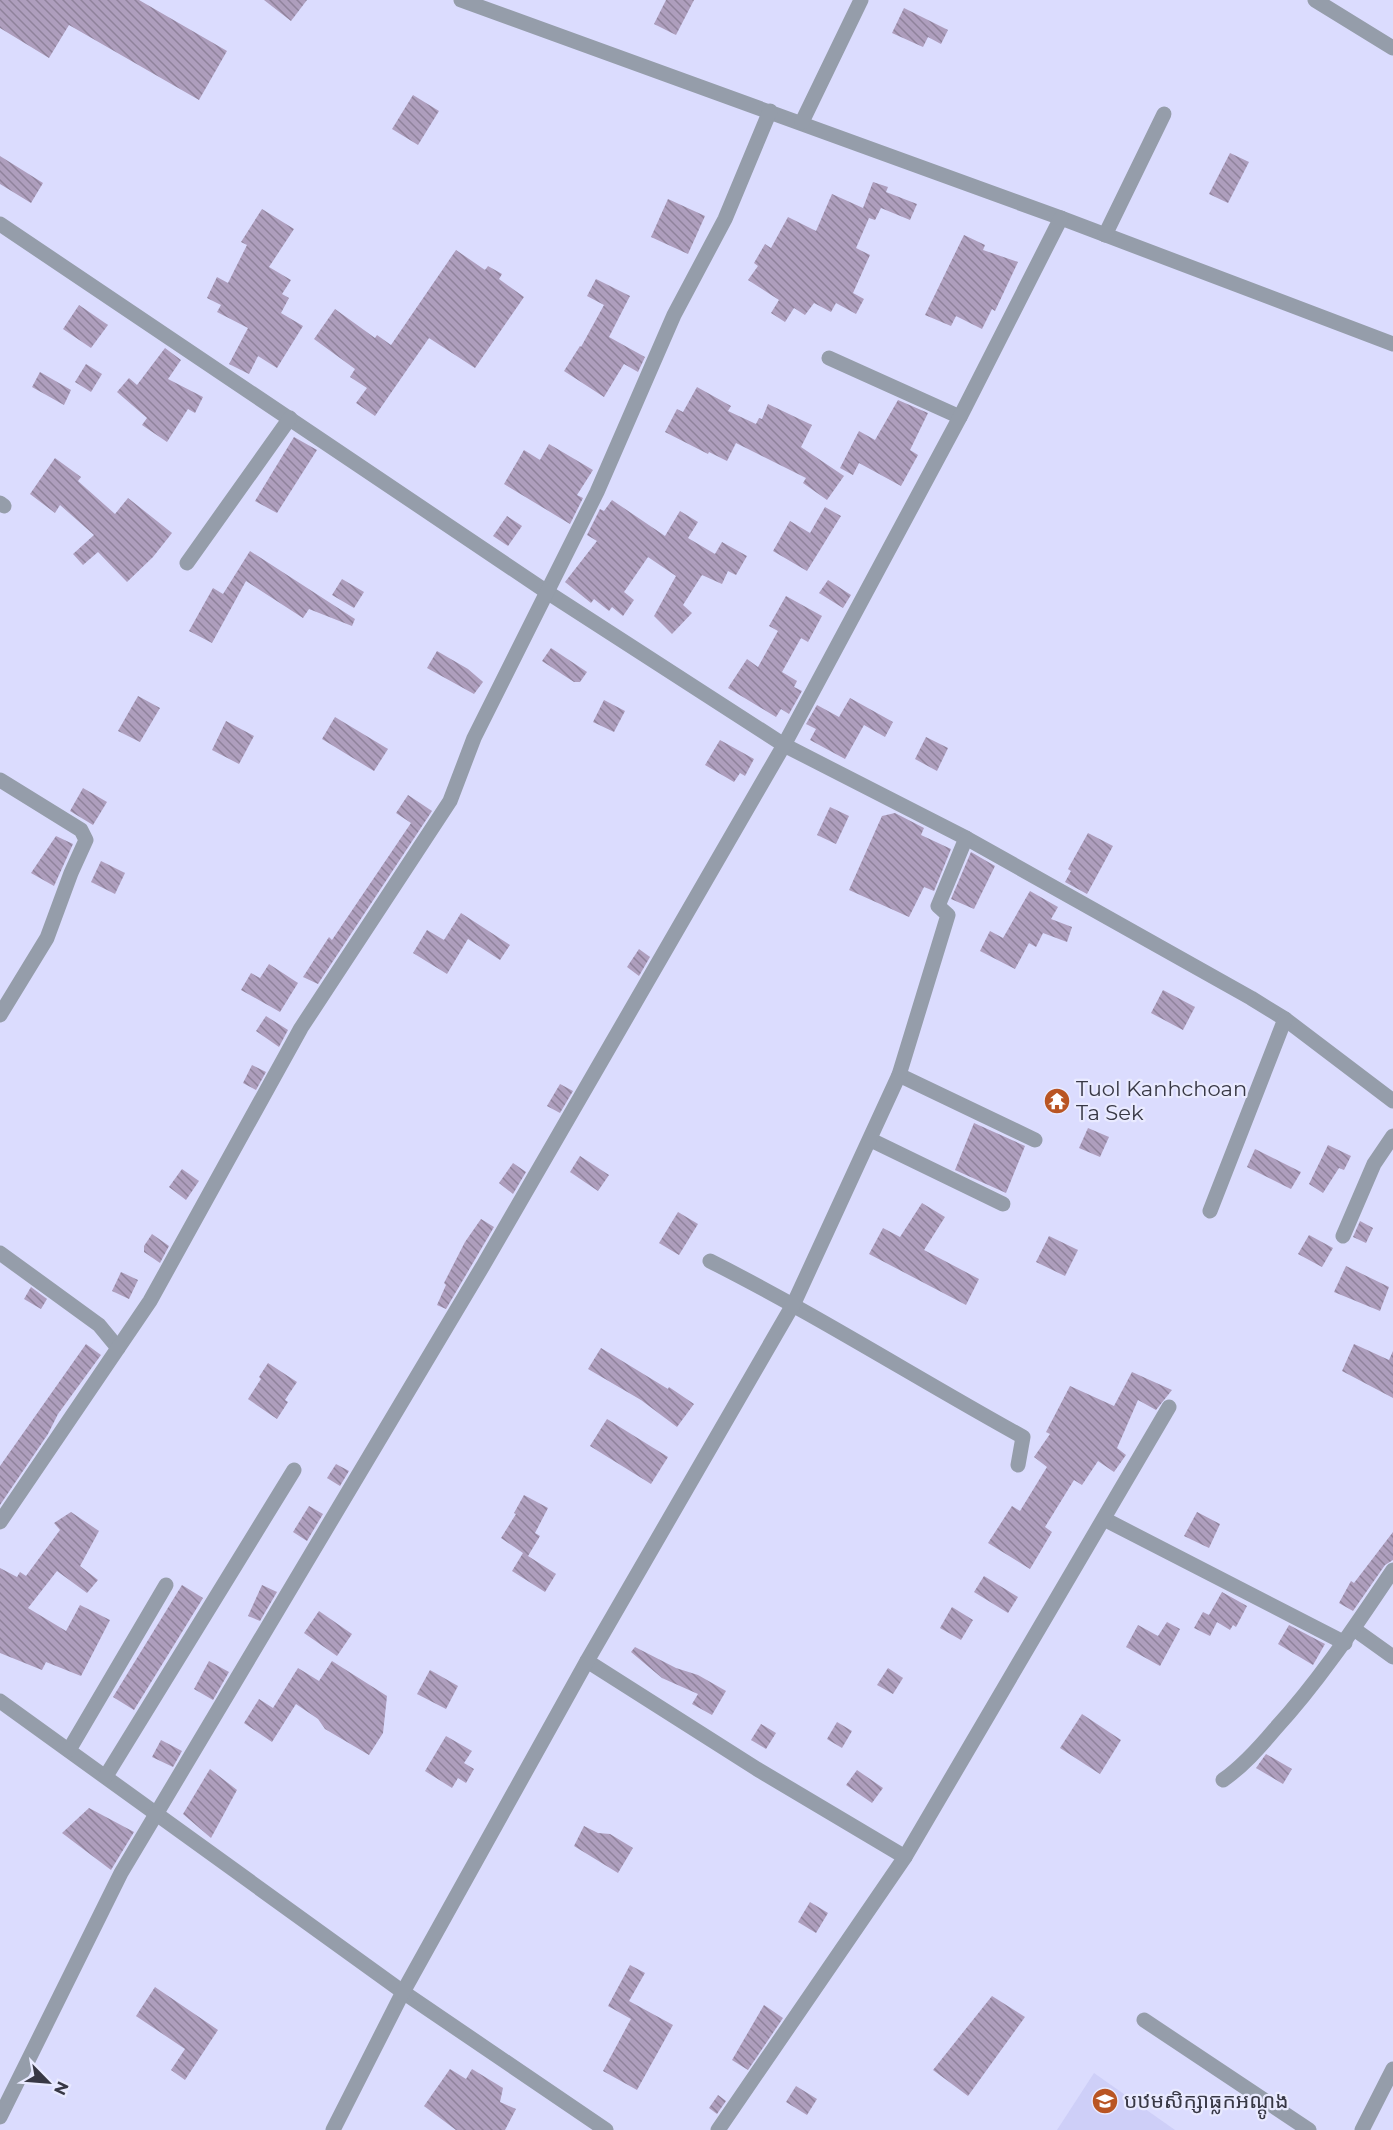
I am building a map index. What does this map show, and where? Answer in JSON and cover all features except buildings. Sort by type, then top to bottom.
[{"type":"street","points":[[461,0],[802,122],[1393,344]]},
{"type":"street","points":[[802,122],[861,0]]},
{"type":"street","points":[[1315,0],[1393,48]]},
{"type":"street","points":[[0,1522],[150,1301],[301,1028],[450,801],[474,738],[597,492],[674,315],[725,219],[770,111]]},
{"type":"street","points":[[1105,235],[1164,114]]},
{"type":"street","points":[[0,2117],[120,1873],[484,1264],[784,745],[960,417],[1061,218]]},
{"type":"street","points":[[0,224],[547,592],[784,745],[966,838],[1286,1019],[1393,1101]]},
{"type":"street","points":[[829,358],[960,417]]},
{"type":"street","points":[[187,562],[290,418]]},
{"type":"street","points":[[0,780],[81,830],[86,840],[47,938],[0,1015]]},
{"type":"street","points":[[333,2130],[403,1992],[588,1660],[794,1303],[899,1075],[948,915],[938,906],[966,838]]},
{"type":"street","points":[[1210,1211],[1286,1019]]},
{"type":"street","points":[[899,1075],[1035,1140]]},
{"type":"street","points":[[1343,1236],[1374,1164],[1393,1136]]},
{"type":"street","points":[[871,1140],[1003,1204]]},
{"type":"street","points":[[0,1253],[99,1325],[118,1348]]},
{"type":"street","points":[[710,1261],[794,1303],[956,1400],[1023,1437],[1018,1465]]},
{"type":"street","points":[[718,2130],[905,1857],[1169,1407]]},
{"type":"street","points":[[106,1776],[294,1470]]},
{"type":"street","points":[[1104,1519],[1345,1643]]},
{"type":"street","points":[[1222,1780],[1248,1760],[1305,1696],[1345,1643],[1393,1570]]},
{"type":"street","points":[[69,1750],[166,1585]]},
{"type":"street","points":[[1354,1629],[1393,1657]]},
{"type":"street","points":[[588,1660],[757,1769],[905,1857]]},
{"type":"street","points":[[0,1701],[403,1992],[606,2130]]},
{"type":"street","points":[[1144,2020],[1309,2130]]},
{"type":"street","points":[[1362,2130],[1393,2069]]},
{"type":"shaded area","name":"បឋមសិក្សាធ្លកអណ្តូង","points":[[1094,2073],[1175,2130],[1057,2130]]},
{"type":"place","name":"Tuol Kanhchoan Ta Sek","points":[[1057,1101]]},
{"type":"place","name":"បឋមសិក្សាធ្លកអណ្តូង","points":[[1105,2101]]}]
